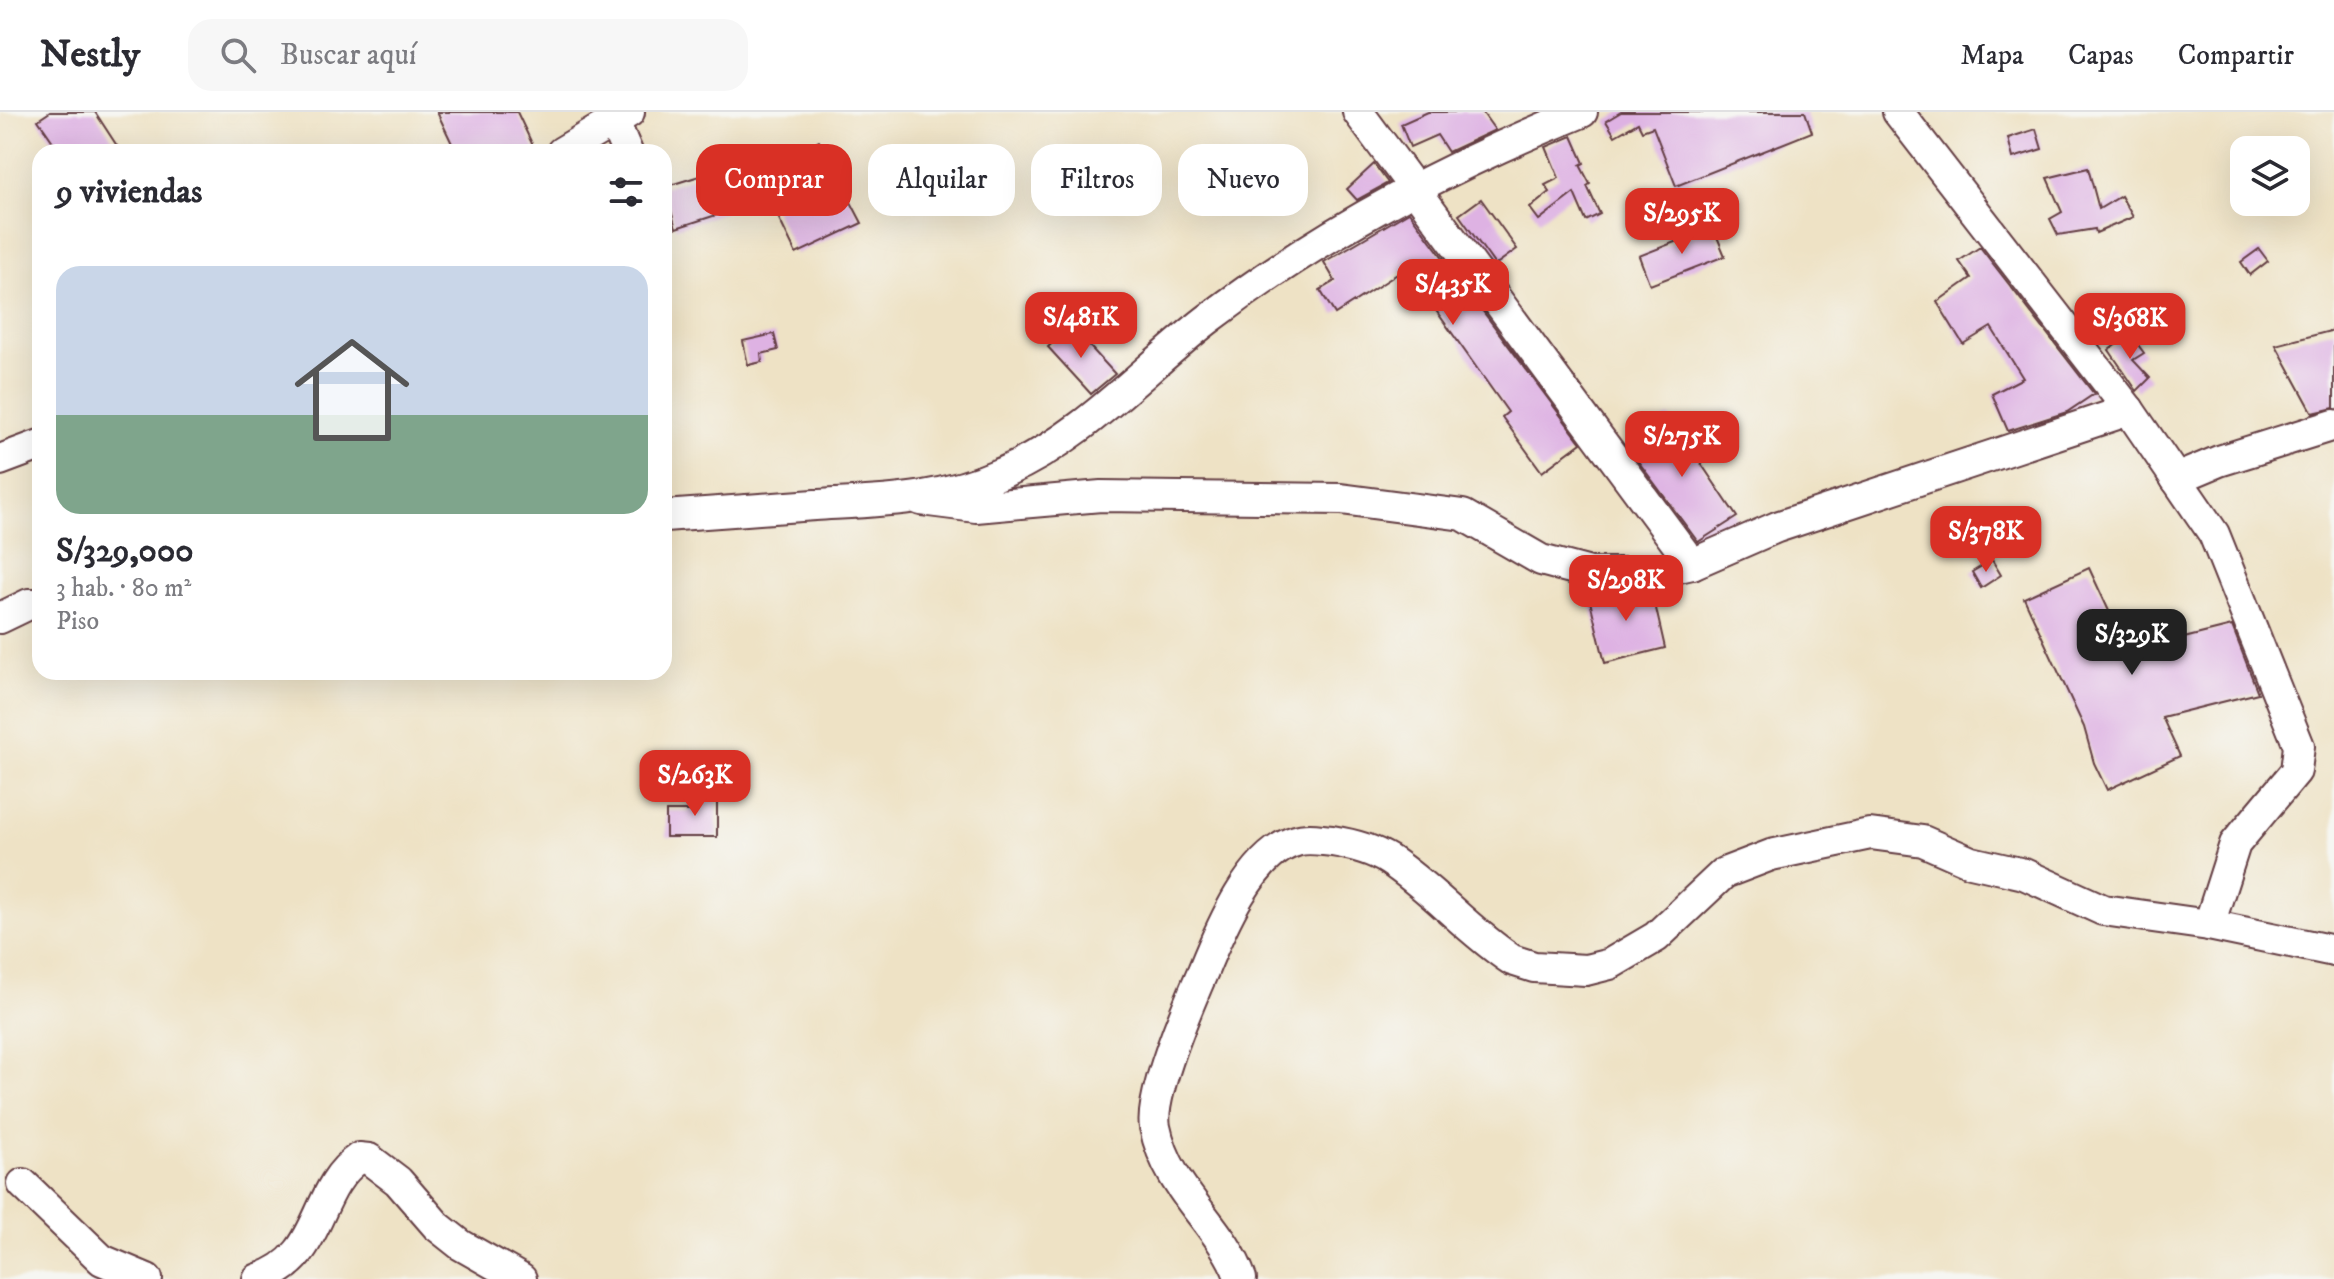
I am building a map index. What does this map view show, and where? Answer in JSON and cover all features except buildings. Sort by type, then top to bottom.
[{"type":"street","points":[[1358,112],[1692,564]]},
{"type":"street","points":[[921,500],[1005,472],[1076,430],[1206,321],[1287,263],[1413,188],[1504,143],[1582,112]]},
{"type":"street","points":[[1898,112],[2129,410],[2222,548],[2299,746],[2296,771],[2235,844],[2209,925]]},
{"type":"street","points":[[574,144],[618,115],[625,144]]},
{"type":"street","points":[[672,516],[921,500],[976,507],[1101,496],[1341,499],[1463,515],[1541,560],[1590,573],[1652,573],[1692,564],[1777,527],[2129,410]]},
{"type":"street","points":[[2176,479],[2334,425]]},
{"type":"street","points":[[0,460],[32,448]]},
{"type":"street","points":[[0,618],[32,604]]},
{"type":"street","points":[[1241,1279],[1222,1244],[1187,1199],[1172,1172],[1159,1144],[1155,1109],[1185,1012],[1214,940],[1255,873],[1273,855],[1294,841],[1340,842],[1388,859],[1498,950],[1534,967],[1586,970],[1610,964],[1656,937],[1705,888],[1734,867],[1783,852],[1870,834],[1923,841],[1971,862],[2024,874],[2103,910],[2209,925],[2334,951]]},
{"type":"street","points":[[258,1279],[285,1266],[300,1252],[314,1233],[334,1184],[359,1158],[369,1159],[398,1181],[437,1226],[461,1245],[521,1279]]},
{"type":"street","points":[[23,1184],[102,1260],[147,1279]]}]
